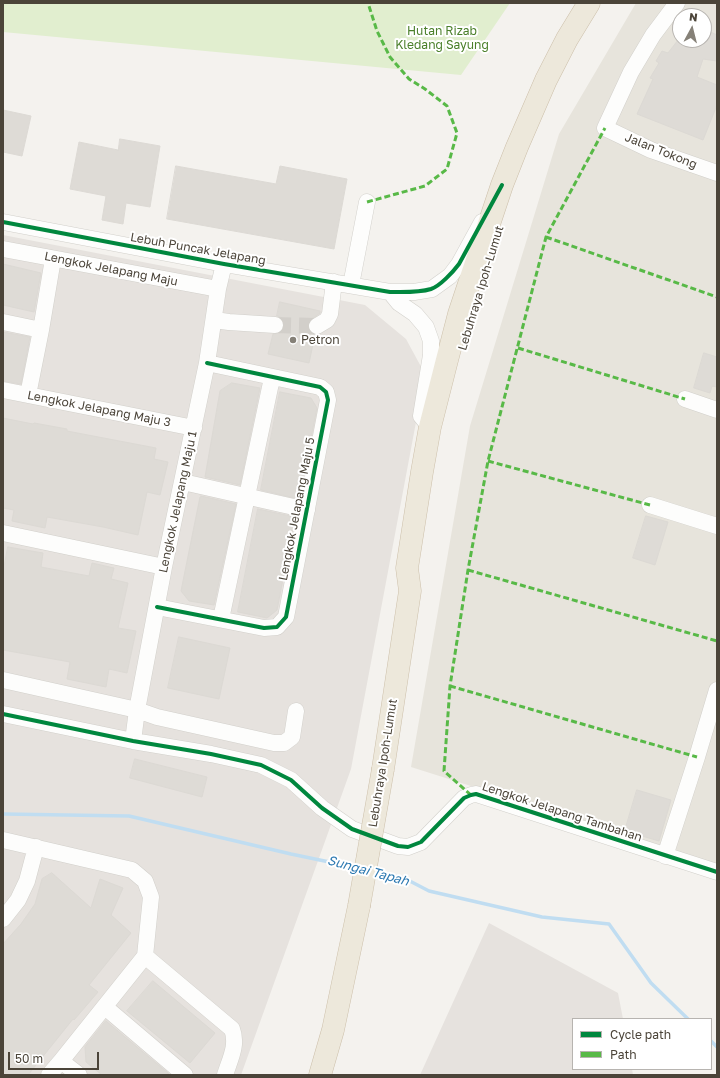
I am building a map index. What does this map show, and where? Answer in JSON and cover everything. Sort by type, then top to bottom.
[{"type":"highway","name":"Lebuhraya Ipoh-Lumut","points":[[320,1075],[333,1030],[359,906],[383,769],[410,591],[407,568],[430,427],[459,314],[502,185],[546,80],[588,3]]},
{"type":"highway","name":"Lebuhraya Ipoh-Lumut","points":[[410,591],[416,578],[439,443],[454,378],[474,306],[494,243],[518,176],[535,136],[562,78],[604,3]]},
{"type":"street","name":"Jalan Tokong","points":[[677,3],[654,35],[631,72],[605,128],[650,150],[717,173]]},
{"type":"street","name":"Lebuh Puncak Jelapang","points":[[3,222],[224,264],[390,292],[414,292],[432,289],[450,276],[459,264],[502,185]]},
{"type":"street","points":[[351,285],[367,202]]},
{"type":"street","name":"Lengkok Jelapang Maju","points":[[3,249],[218,289]]},
{"type":"street","points":[[28,396],[53,259]]},
{"type":"street","name":"Lengkok Jelapang Maju 1","points":[[133,741],[137,710],[164,567],[207,363],[218,289],[224,264]]},
{"type":"street","points":[[317,326],[327,320],[330,314],[334,282]]},
{"type":"street","points":[[390,292],[399,302],[415,314],[426,327],[431,341],[431,355],[421,416],[430,427]]},
{"type":"street","points":[[214,320],[275,325]]},
{"type":"street","points":[[3,322],[41,330]]},
{"type":"street","name":"Lengkok Jelapang Maju 5","points":[[157,607],[264,628],[277,627],[286,617],[328,400],[326,392],[320,387],[207,363]]},
{"type":"street","points":[[221,619],[272,378]]},
{"type":"street","name":"Lengkok Jelapang Maju 3","points":[[3,390],[194,428]]},
{"type":"street","points":[[685,399],[717,410]]},
{"type":"street","points":[[183,482],[307,510]]},
{"type":"street","points":[[650,505],[717,526]]},
{"type":"street","points":[[3,533],[164,567]]},
{"type":"street","points":[[3,680],[274,743],[284,743],[292,737],[296,711]]},
{"type":"street","points":[[665,856],[717,690]]},
{"type":"street","name":"Lengkok Jelapang Tambahan","points":[[3,714],[133,741],[211,754],[261,765],[291,780],[322,808],[352,829],[398,846],[408,847],[421,842],[464,798],[476,794],[717,872]]},
{"type":"street","points":[[3,840],[132,870],[145,881],[151,897],[145,956],[61,1061],[48,1075]]},
{"type":"street","points":[[3,919],[18,900],[27,881],[36,848]]},
{"type":"street","points":[[145,956],[232,1029],[235,1036],[235,1045],[224,1075]]},
{"type":"street","points":[[104,1007],[185,1075]]},
{"type":"street","points":[[61,1061],[79,1075]]},
{"type":"shaded area","points":[[636,3],[717,3],[717,864],[411,767],[470,426],[559,134]]},
{"type":"shaded area","points":[[3,235],[365,305],[406,339],[425,374],[351,769],[241,1075],[3,1075]]},
{"type":"shaded area","points":[[489,923],[618,993],[623,1018],[572,1018],[572,1070],[632,1070],[633,1075],[420,1075]]},
{"type":"green space","name":"Hutan Rizab Kledang Sayung","points":[[3,3],[510,3],[461,75],[3,32]]},
{"type":"building","points":[[712,33],[717,35],[717,61],[703,59],[697,77],[717,85],[717,105],[703,140],[637,114],[653,79],[650,78],[659,63],[656,61],[662,51],[668,53],[672,48],[712,48]]},
{"type":"building","points":[[3,110],[31,116],[22,156],[3,152]]},
{"type":"building","points":[[120,139],[160,146],[150,207],[126,203],[123,224],[102,220],[106,196],[70,189],[79,142],[118,150]]},
{"type":"building","points":[[176,166],[276,184],[280,166],[347,179],[334,249],[167,219]]},
{"type":"building","points":[[3,264],[41,273],[34,312],[3,305]]},
{"type":"building","name":"Petron","points":[[280,302],[320,311],[320,313],[309,321],[309,331],[315,335],[309,363],[268,354],[273,334],[283,331],[283,320],[281,317],[277,316]]},
{"type":"building","points":[[3,332],[30,337],[21,384],[3,381]]},
{"type":"building","points":[[704,353],[717,357],[717,387],[712,386],[710,393],[694,388]]},
{"type":"building","points":[[232,383],[260,388],[240,485],[205,477],[220,391]]},
{"type":"building","points":[[280,392],[311,398],[317,408],[299,499],[261,490]]},
{"type":"building","points":[[3,418],[67,429],[67,431],[156,448],[154,459],[168,462],[160,495],[147,492],[138,535],[47,517],[45,528],[12,521],[14,510],[3,508]]},
{"type":"building","points":[[201,496],[236,504],[214,605],[189,601],[181,591]]},
{"type":"building","points":[[258,509],[295,517],[277,610],[267,618],[238,612]]},
{"type":"building","points":[[646,516],[668,522],[655,565],[633,558]]},
{"type":"building","points":[[8,547],[43,553],[41,567],[89,576],[92,563],[114,568],[111,579],[128,583],[118,628],[136,631],[127,673],[109,669],[106,687],[67,679],[70,662],[3,650],[3,573]]},
{"type":"building","points":[[179,637],[230,648],[219,699],[168,688]]},
{"type":"building","points":[[135,759],[207,777],[202,797],[130,778]]},
{"type":"building","points":[[637,790],[671,800],[659,841],[625,831]]},
{"type":"building","points":[[52,873],[91,908],[100,879],[123,888],[111,915],[131,933],[89,985],[98,992],[74,1020],[73,1019],[28,1075],[3,1075],[3,944],[21,924],[35,904],[42,879]]},
{"type":"building","points":[[153,981],[215,1033],[190,1063],[127,1011]]},
{"type":"building","points":[[106,1021],[170,1075],[102,1075],[86,1062],[85,1047]]},
{"type":"waterway","name":"Sungai Tapah","points":[[3,814],[129,816],[358,868]]},
{"type":"waterway","name":"Sungai Tapah","points":[[372,871],[404,878],[429,891],[542,917],[609,924],[651,983],[687,1018]]},
{"type":"waterway","name":"Sungai Tapah","points":[[712,1042],[717,1047]]},
{"type":"tunnel","points":[[275,325],[317,326]]},
{"type":"marked path","points":[[367,202],[425,186],[447,169],[457,133],[447,106],[409,79],[390,57],[377,31],[368,3]]},
{"type":"marked path","points":[[471,795],[444,771],[450,686],[468,570],[488,461],[546,237],[605,128]]},
{"type":"marked path","points":[[546,237],[717,297]]},
{"type":"marked path","points":[[518,348],[685,399]]},
{"type":"marked path","points":[[488,461],[650,505]]},
{"type":"marked path","points":[[468,570],[717,641]]},
{"type":"marked path","points":[[450,686],[697,757]]},
{"type":"cycle path","points":[[3,222],[224,264],[390,292],[416,292],[435,287],[459,264],[502,185]]},
{"type":"cycle path","points":[[157,607],[264,628],[277,627],[286,617],[328,400],[326,392],[320,387],[207,363]]},
{"type":"cycle path","points":[[3,714],[133,741],[211,754],[261,765],[291,780],[322,808],[352,829],[398,846],[408,847],[421,842],[464,798],[476,794],[717,872]]},
{"type":"place","name":"Petron","points":[[293,340]]}]
